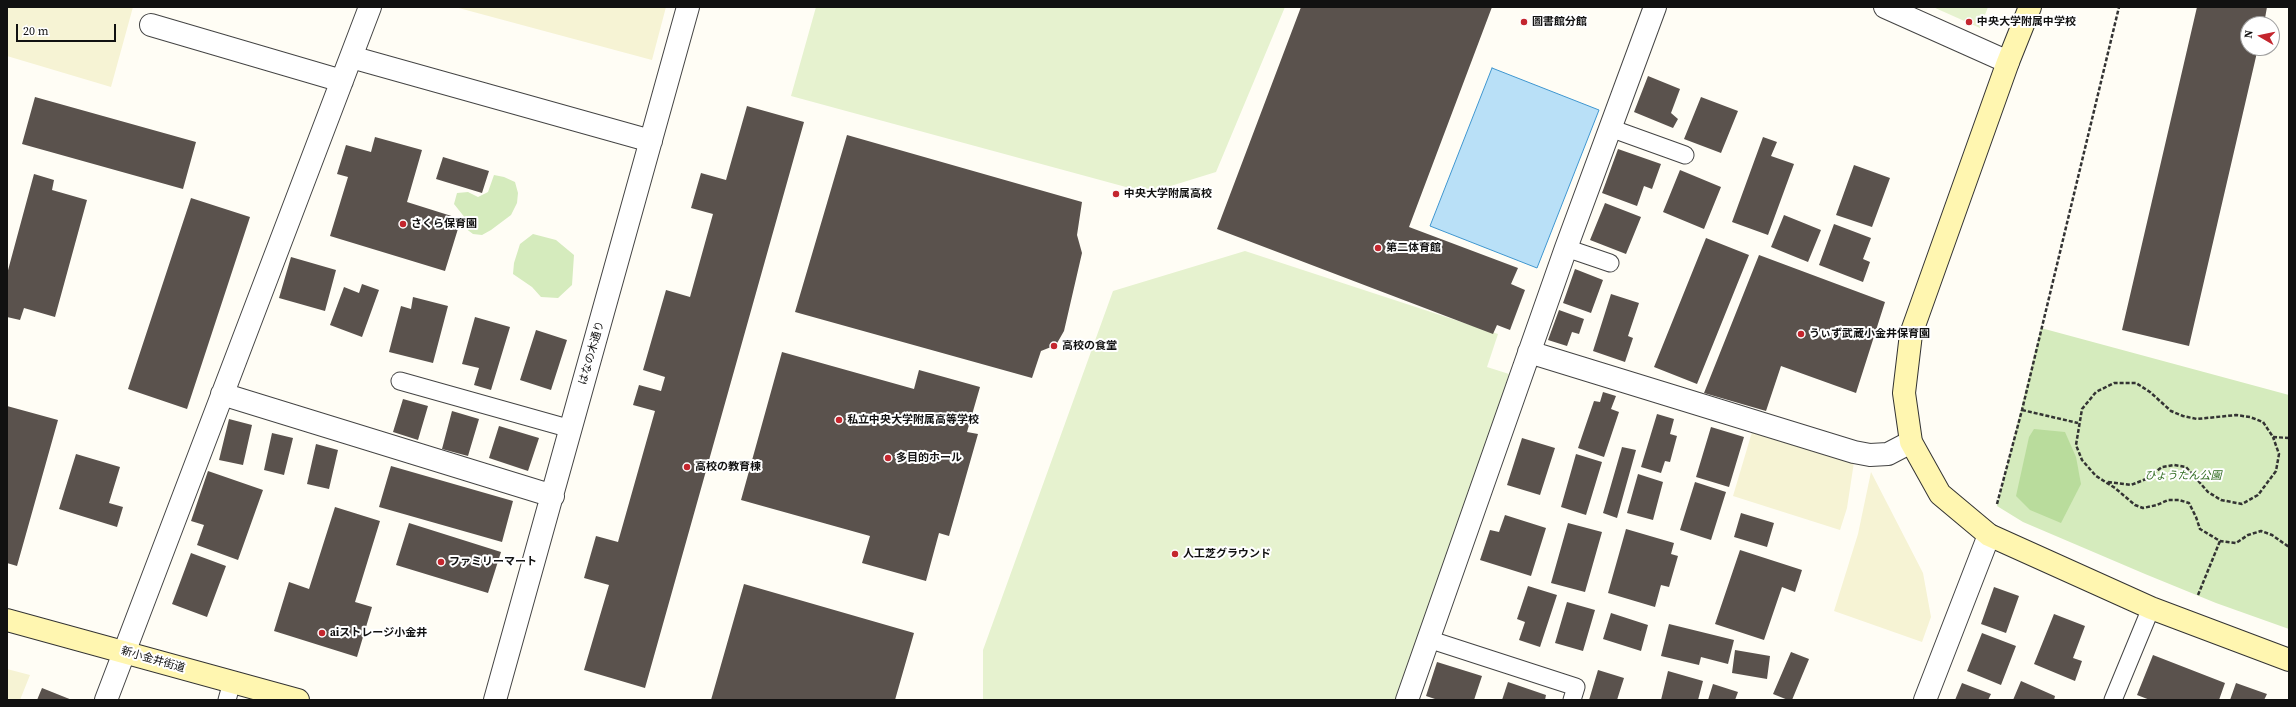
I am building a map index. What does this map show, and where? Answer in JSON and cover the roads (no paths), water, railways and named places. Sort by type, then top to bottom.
[{"type":"street","points":[[106,700],[370,7]]},
{"type":"street","name":"はなの木通り","points":[[495,700],[688,7]]},
{"type":"street","points":[[1408,700],[1428,639],[1566,248],[1655,7]]},
{"type":"street","points":[[1885,7],[2008,62]]},
{"type":"street","points":[[2030,7],[2008,62],[1911,334],[1904,393],[1911,442],[1940,494],[1989,535],[2151,608],[2289,660]]},
{"type":"street","points":[[151,25],[342,81]]},
{"type":"street","points":[[350,57],[651,141]]},
{"type":"street","points":[[1529,352],[1854,452],[1870,455],[1888,454],[1911,442]]},
{"type":"street","points":[[222,394],[553,496]]},
{"type":"street","points":[[1925,700],[1989,535]]},
{"type":"street","name":"新小金井街道","points":[[7,620],[125,652],[230,691],[298,700]]},
{"type":"lane","points":[[1610,128],[1685,155]]},
{"type":"lane","points":[[1566,248],[1610,263]]},
{"type":"lane","points":[[400,381],[570,429]]},
{"type":"lane","points":[[2113,700],[2151,608]]},
{"type":"lane","points":[[1428,639],[1576,687],[1572,700]]},
{"type":"water","points":[[1492,68],[1599,110],[1537,268],[1430,226]]},
{"type":"place","name":"圖書館分館","points":[[1524,22]]},
{"type":"place","name":"中央大学附属中学校","points":[[1969,22]]},
{"type":"place","name":"中央大学附属高校","points":[[1116,194]]},
{"type":"place","name":"さくら保育園","points":[[403,224]]},
{"type":"place","name":"第二体育館","points":[[1378,248]]},
{"type":"place","name":"うぃず武蔵小金井保育園","points":[[1801,334]]},
{"type":"place","name":"高校の食堂","points":[[1054,346]]},
{"type":"place","name":"私立中央大学附属高等学校","points":[[839,420]]},
{"type":"place","name":"多目的ホール","points":[[888,458]]},
{"type":"place","name":"高校の教育棟","points":[[687,467]]},
{"type":"place","name":"人工芝グラウンド","points":[[1175,554]]},
{"type":"place","name":"ファミリーマート","points":[[441,562]]},
{"type":"place","name":"aiストレージ小金井","points":[[322,633]]},
{"type":"park label","name":"ひょうたん公園","points":[[2183,476]]}]
